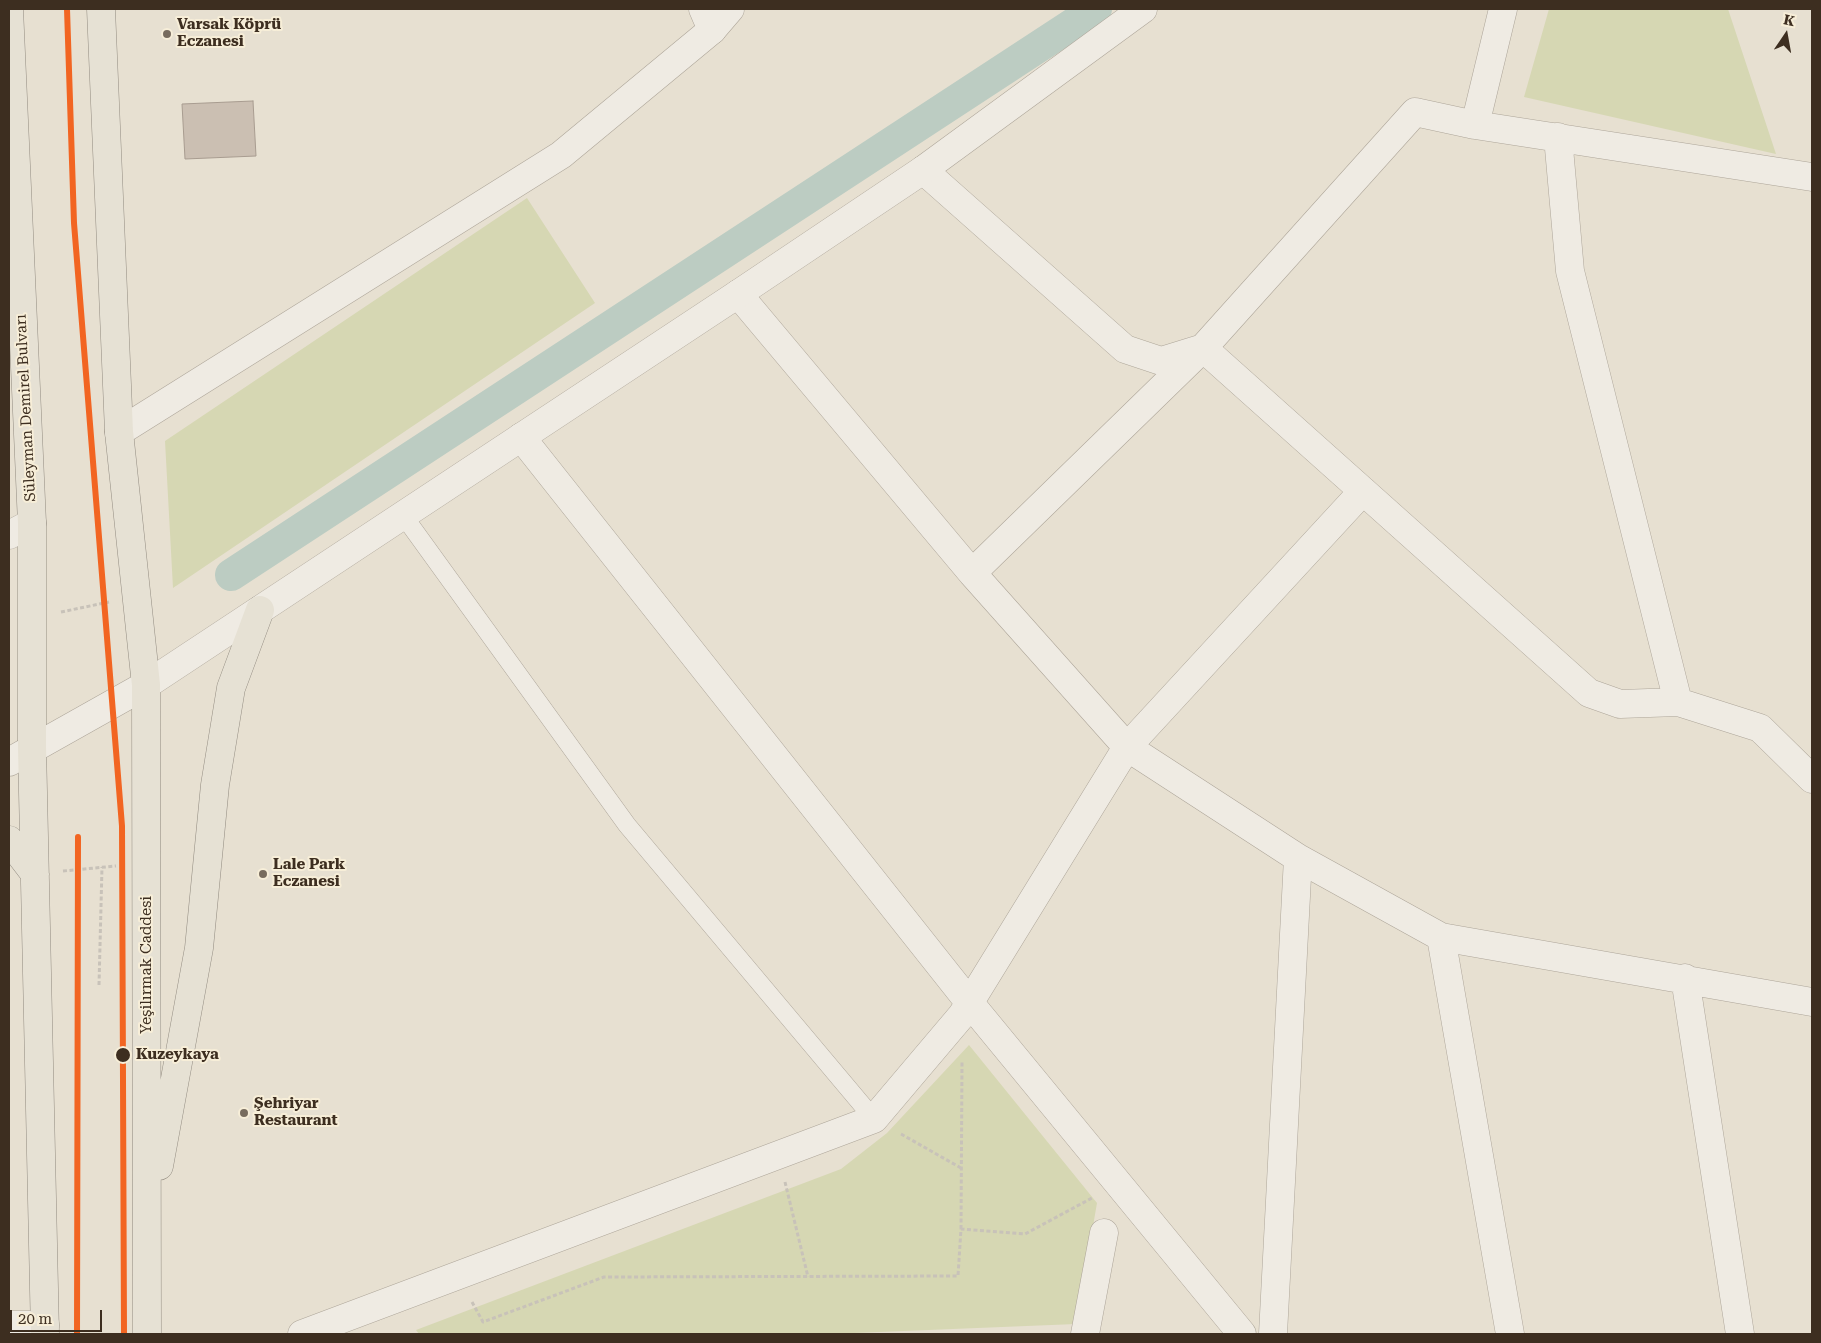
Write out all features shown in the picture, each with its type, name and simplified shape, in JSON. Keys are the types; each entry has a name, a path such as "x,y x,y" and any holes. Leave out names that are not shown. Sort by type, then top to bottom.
{"main road":[{"name":"Süleyman Demirel Bulvarı","path":"9,9 20,529 32,617 32,747"},
{"path":"102,9 119,432 146,685"},
{"path":"147,1236 199,948 215,785 231,688 260,610"},
{"name":"Yeşilırmak Caddesi","path":"146,685 147,1334"},
{"path":"32,747 45,1330"},
{"path":"9,840 35,874"}],"street":[{"path":"119,432 561,156 707,20 730,9"},
{"path":"9,762 32,747 146,685 738,294 923,170 1143,9"},
{"path":"1475,125 1503,9"},
{"path":"972,573 1203,348 1415,112 1475,125 1812,177"},
{"path":"1558,137 1570,271 1678,702"},
{"path":"923,170 1125,349 1161,361 1203,348"},
{"path":"738,294 972,573 1127,747 1298,858 1441,937 1685,978 1812,1002"},
{"path":"1203,348 1589,692 1620,704 1678,702 1760,728 1812,779"},
{"path":"521,437 966,1009 1119,1184 1242,1334"},
{"path":"302,1334 874,1119 966,1009 1127,747 1364,491"},
{"path":"1273,1334 1298,858"},
{"path":"1441,937 1510,1334"},
{"path":"1685,978 1740,1334"},
{"path":"1085,1334 1104,1233"},
{"path":"9,1325 45,1330"}],"lane":[{"path":"403,515 627,825 874,1119"}],"path":[{"path":"32,617 137,597"},
{"path":"35,874 146,863"},
{"path":"99,985 102,867"},
{"path":"458,1276 483,1322 604,1278 958,1276 961,1229 966,1009"},
{"path":"874,1119 961,1168"},
{"path":"778,1155 808,1277"},
{"path":"961,1229 1025,1234 1119,1184"}],"green space":[{"path":"1549,9 1728,9 1776,154 1524,97"},
{"path":"527,198 595,303 173,588 165,441"},
{"path":"969,1045 1097,1203 1076,1324 830,1334 419,1334 416,1330 841,1169 887,1133"}],"building":[{"path":"253,101 256,156 185,159 182,104"}],"waterway":[{"path":"231,575 1096,9"}],"transit line":[{"path":"67,9 74,223 122,826 124,1334"},
{"path":"77,1334 78,837"}],"place":[{"name":"Varsak Köprü Eczanesi","path":"167,34"},
{"name":"Lale Park Eczanesi","path":"263,874"},
{"name":"Kuzeykaya","path":"123,1055"},
{"name":"Şehriyar Restaurant","path":"244,1113"}]}
